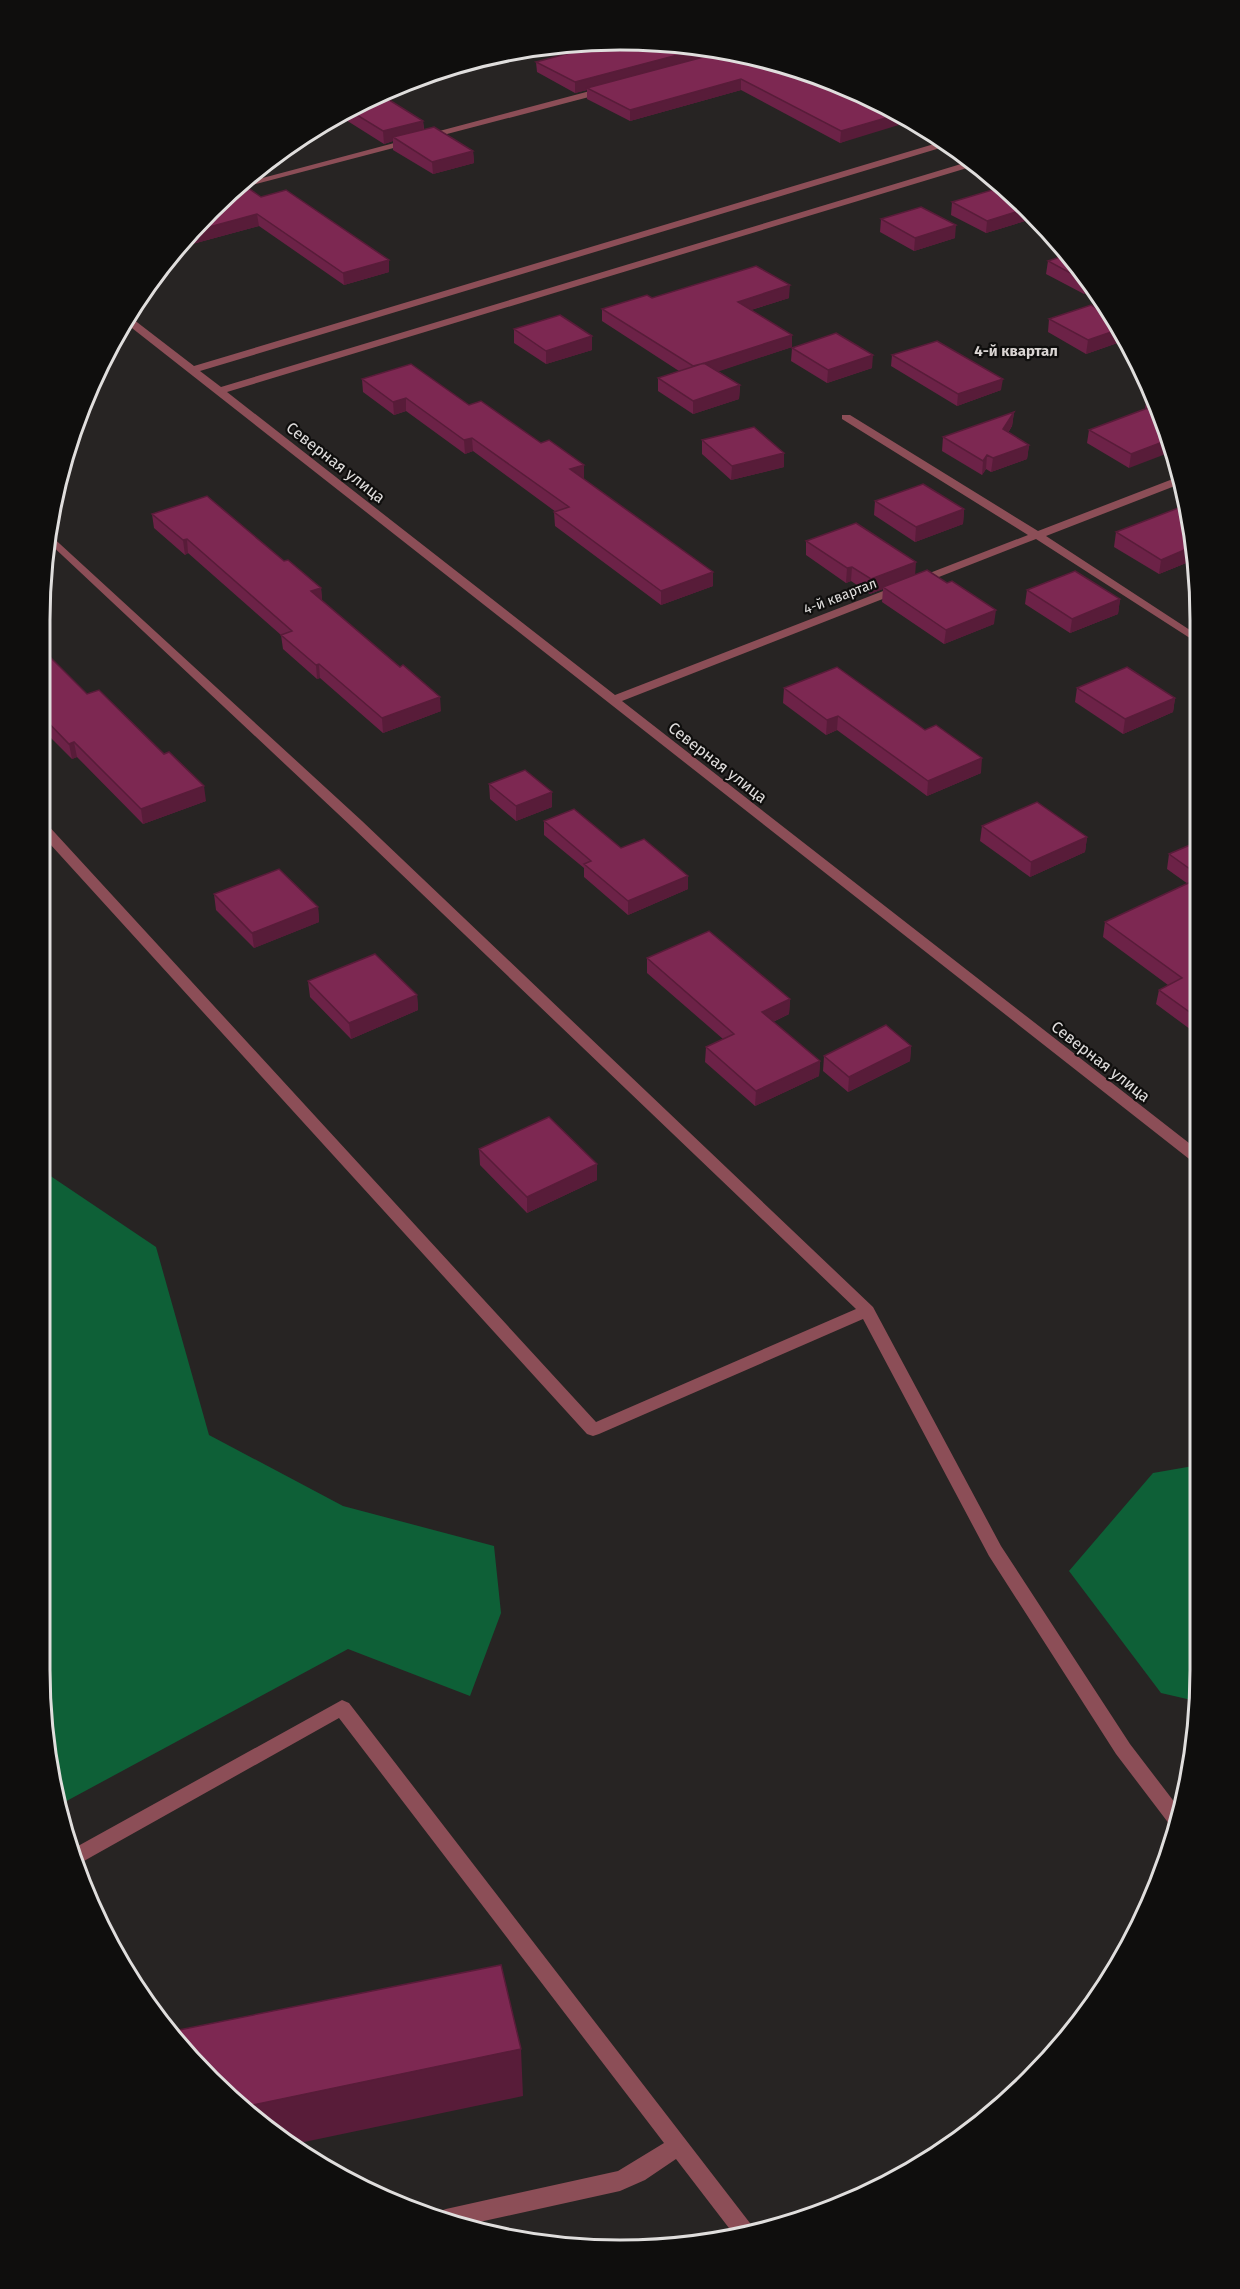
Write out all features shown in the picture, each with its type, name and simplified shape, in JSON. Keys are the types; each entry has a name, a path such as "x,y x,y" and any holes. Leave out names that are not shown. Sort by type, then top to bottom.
{"street":[{"path":"254,183 613,88"},
{"path":"192,370 937,146"},
{"path":"219,391 965,166"},
{"name":"Северная улица","path":"133,324 1190,1152"},
{"path":"846,417 1037,535 1190,635"},
{"name":"4-й квартал","path":"613,700 1173,482"},
{"path":"55,542 357,824 867,1311 995,1551 1123,1749 1172,1813"},
{"path":"50,836 593,1430 867,1311"},
{"path":"81,1855 342,1708 741,2227"},
{"path":"459,2216 620,2181 638,2173 678,2146"}],"green space":[{"path":"50,1176 156,1247 209,1435 343,1506 494,1546 501,1613 470,1696 348,1649 65,1802 54,1743 50,1669"},
{"path":"1190,1467 1189,1700 1161,1693 1069,1571 1153,1473"}],"building":[{"path":"620,50 684,53 575,82 536,62 583,51"},
{"path":"707,56 768,69 803,80 838,93 889,117 841,131 741,79 630,110 587,88"},
{"path":"388,99 423,121 383,131 356,115"},
{"path":"434,127 473,151 432,162 393,137"},
{"path":"248,188 261,197 286,190 389,260 343,273 257,214 207,228"},
{"path":"992,190 1017,211 987,221 952,202"},
{"path":"921,207 956,225 915,238 881,219"},
{"path":"1060,257 1075,275 1048,261"},
{"path":"756,266 790,285 738,302 792,335 705,363 693,366 602,309 647,295 652,298"},
{"path":"1091,305 1097,308 1112,332 1088,340 1049,319"},
{"path":"560,315 592,336 546,351 514,329"},
{"path":"836,333 873,355 828,370 792,348"},
{"path":"937,341 1003,379 958,394 892,355"},
{"path":"704,363 740,385 693,401 658,378"},
{"path":"411,364 469,405 481,401 541,443 549,440 584,465 570,469 713,572 661,591 554,512 569,507 472,438 464,440 406,398 393,402 362,379"},
{"path":"1149,407 1162,442 1131,454 1089,430"},
{"path":"1014,412 1003,429 1029,445 993,458 987,455 983,461 943,437"},
{"path":"754,427 784,453 732,466 702,440"},
{"path":"923,484 964,509 916,527 875,501"},
{"path":"207,496 284,561 288,560 321,588 311,591 400,667 403,665 440,697 382,718 281,635 292,631 187,539 183,540 152,514"},
{"path":"1180,507 1186,549 1161,560 1116,532"},
{"path":"856,523 916,562 871,579 852,567 847,568 806,541"},
{"path":"927,570 947,583 952,581 996,610 946,630 883,587"},
{"path":"1075,571 1120,599 1072,619 1027,590"},
{"path":"50,657 87,694 99,690 164,754 169,752 204,786 141,809 74,742 69,744 50,724"},
{"path":"837,667 925,730 936,725 982,758 928,781 838,716 827,720 784,688"},
{"path":"1127,667 1175,698 1125,719 1077,688"},
{"path":"525,770 552,792 516,806 489,784"},
{"path":"1037,802 1087,837 1031,862 982,826"},
{"path":"574,809 621,848 644,839 688,876 628,901 584,864 591,861 544,821"},
{"path":"1190,845 1190,869 1169,854"},
{"path":"279,869 318,907 252,933 214,894"},
{"path":"1190,882 1190,1012 1159,990 1182,978 1105,922"},
{"path":"709,931 790,999 762,1012 820,1061 756,1091 706,1047 734,1034 647,958"},
{"path":"375,954 417,995 349,1023 308,981"},
{"path":"886,1025 911,1046 849,1077 824,1056"},
{"path":"549,1117 597,1164 527,1197 479,1149"},
{"path":"501,1965 521,2049 253,2105 217,2072 179,2030"}],"district":[{"name":"4-й квартал","path":"1016,351"}]}
